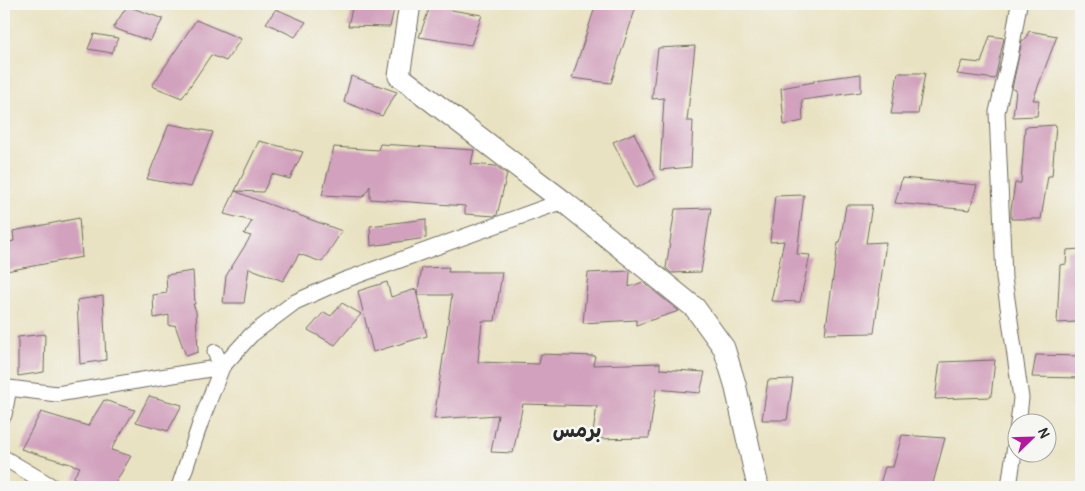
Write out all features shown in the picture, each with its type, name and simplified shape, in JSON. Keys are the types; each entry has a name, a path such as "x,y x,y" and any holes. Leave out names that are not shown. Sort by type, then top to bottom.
{"street":[{"path":"410,4 399,76 563,201 695,308 724,348 735,384 758,487"},
{"path":"1019,4 1010,58 997,112 1004,278 1021,398 1019,414"},
{"path":"179,487 222,367 252,335 296,302 342,281 563,201"},
{"path":"215,352 222,367"},
{"path":"4,415 7,387 57,394 222,367"},
{"path":"4,458 54,487"},
{"path":"1008,487 1012,464"}],"building":[{"path":"353,4 395,4 390,27 348,26"},
{"path":"431,4 454,4 451,10 482,15 471,45 419,37"},
{"path":"596,4 636,7 611,83 572,78"},
{"path":"127,6 163,19 150,41 113,28"},
{"path":"276,9 306,22 295,37 266,23"},
{"path":"196,20 241,39 226,61 211,55 182,98 152,86"},
{"path":"1029,31 1057,36 1033,100 1039,100 1037,116 1013,117 1016,90 1012,89 1022,40 1025,40"},
{"path":"94,34 118,38 112,53 88,49"},
{"path":"990,36 1004,38 995,79 957,74 962,61 981,63"},
{"path":"695,46 687,121 693,121 691,167 660,170 664,98 652,99 658,48"},
{"path":"898,73 925,73 918,114 891,114"},
{"path":"861,74 861,92 802,100 803,121 784,125 781,88 814,82 814,80"},
{"path":"351,76 397,92 382,116 344,102"},
{"path":"169,124 213,132 191,187 147,179"},
{"path":"1056,125 1052,176 1048,176 1041,219 1011,219 1015,183 1021,183 1025,127"},
{"path":"634,133 656,178 636,188 613,142"},
{"path":"259,141 303,152 290,179 272,174 263,192 235,191"},
{"path":"380,144 474,150 471,164 496,166 507,174 497,215 465,214 465,206 370,199 370,186 363,197 322,195 334,147 378,150"},
{"path":"902,178 977,185 970,210 895,203"},
{"path":"235,191 342,231 322,262 299,254 283,281 249,268 244,303 223,303 226,276 251,236 244,234 252,221 224,214"},
{"path":"804,195 797,254 810,255 800,302 771,301 784,241 770,242 775,196"},
{"path":"846,205 872,205 866,243 886,242 874,333 825,334 838,243 840,243"},
{"path":"711,208 701,272 671,273 666,268 675,209"},
{"path":"79,218 82,257 6,271 4,243 14,241 13,231"},
{"path":"426,219 426,238 371,246 370,226"},
{"path":"1081,249 1081,282 1078,282 1076,322 1057,323 1060,265 1066,264 1067,250"},
{"path":"449,267 448,272 502,272 495,321 482,321 478,362 539,364 541,354 595,356 593,365 660,363 660,369 705,372 700,393 656,389 649,438 592,439 597,406 523,404 513,453 491,452 498,415 434,419 452,295 417,295 422,268"},
{"path":"193,271 195,304 193,304 196,311 198,352 186,356 175,325 169,326 169,315 154,318 153,295 167,293 166,275"},
{"path":"629,271 629,287 643,282 679,311 636,325 636,320 583,323 588,273"},
{"path":"387,282 391,297 416,289 427,336 373,352 358,291"},
{"path":"103,296 106,360 80,364 77,300"},
{"path":"342,303 361,314 335,345 308,330 324,312 331,316"},
{"path":"45,334 44,372 18,376 18,337"},
{"path":"1036,355 1081,356 1081,378 1032,377"},
{"path":"995,360 991,397 935,399 940,362"},
{"path":"793,379 787,420 762,420 768,380"},
{"path":"149,396 182,405 168,431 136,422"},
{"path":"104,400 135,410 111,450 131,456 113,487 103,487 73,478 80,467 21,449 41,412 88,426"},
{"path":"902,435 945,438 932,487 879,487 885,467 893,467"}],"district":[{"name":"برمس","path":"577,430"}]}
